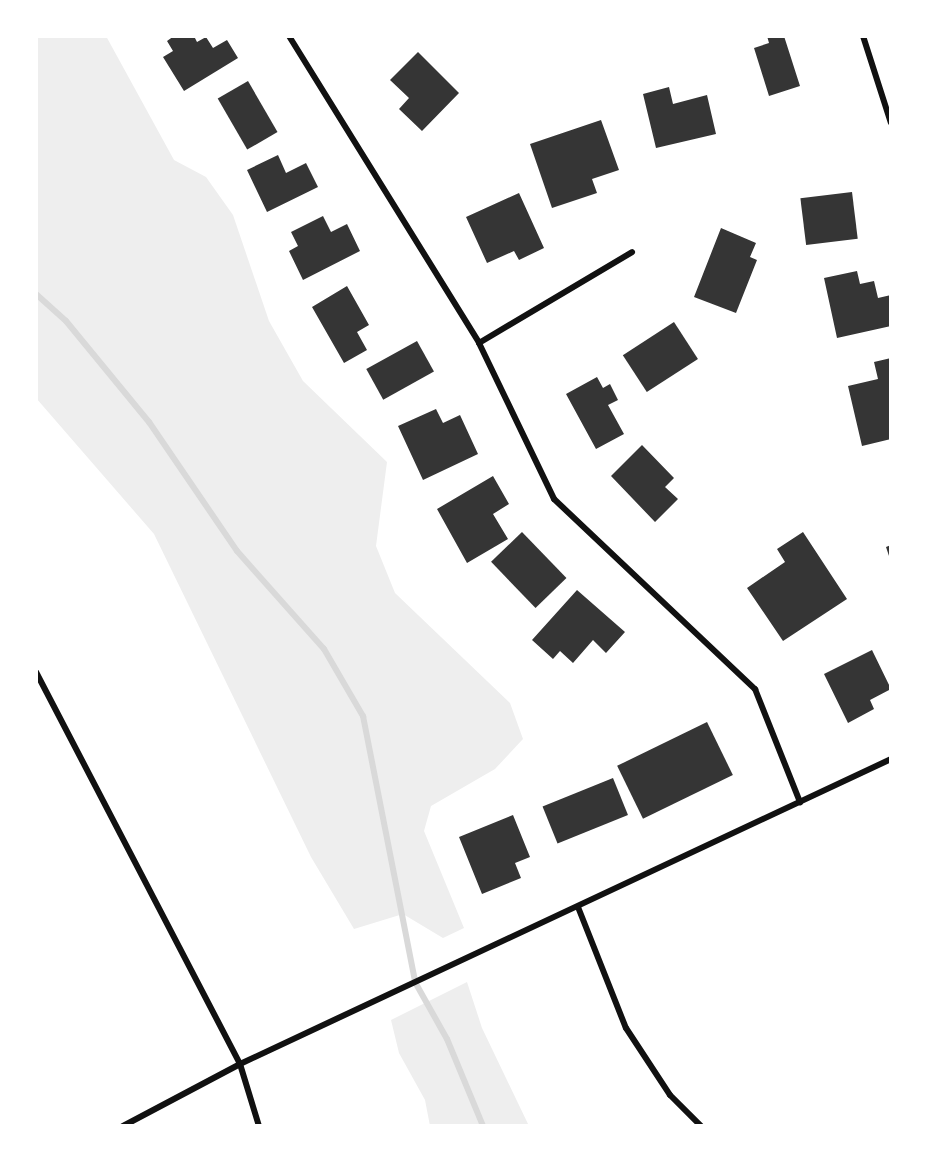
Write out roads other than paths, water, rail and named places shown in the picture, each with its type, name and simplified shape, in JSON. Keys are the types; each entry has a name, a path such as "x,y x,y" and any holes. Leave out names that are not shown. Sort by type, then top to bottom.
{"street":[{"path":"289,36 478,343 554,499 755,689 800,802"},
{"path":"863,36 891,123"},
{"path":"478,343 632,252"},
{"path":"36,672 240,1064 259,1126"},
{"path":"123,1126 240,1064 891,759"},
{"path":"578,907 626,1028 670,1095 701,1126"}],"waterway":[{"path":"36,294 66,321 149,422 237,551 324,649 363,716 415,982 447,1039 483,1126"}]}
